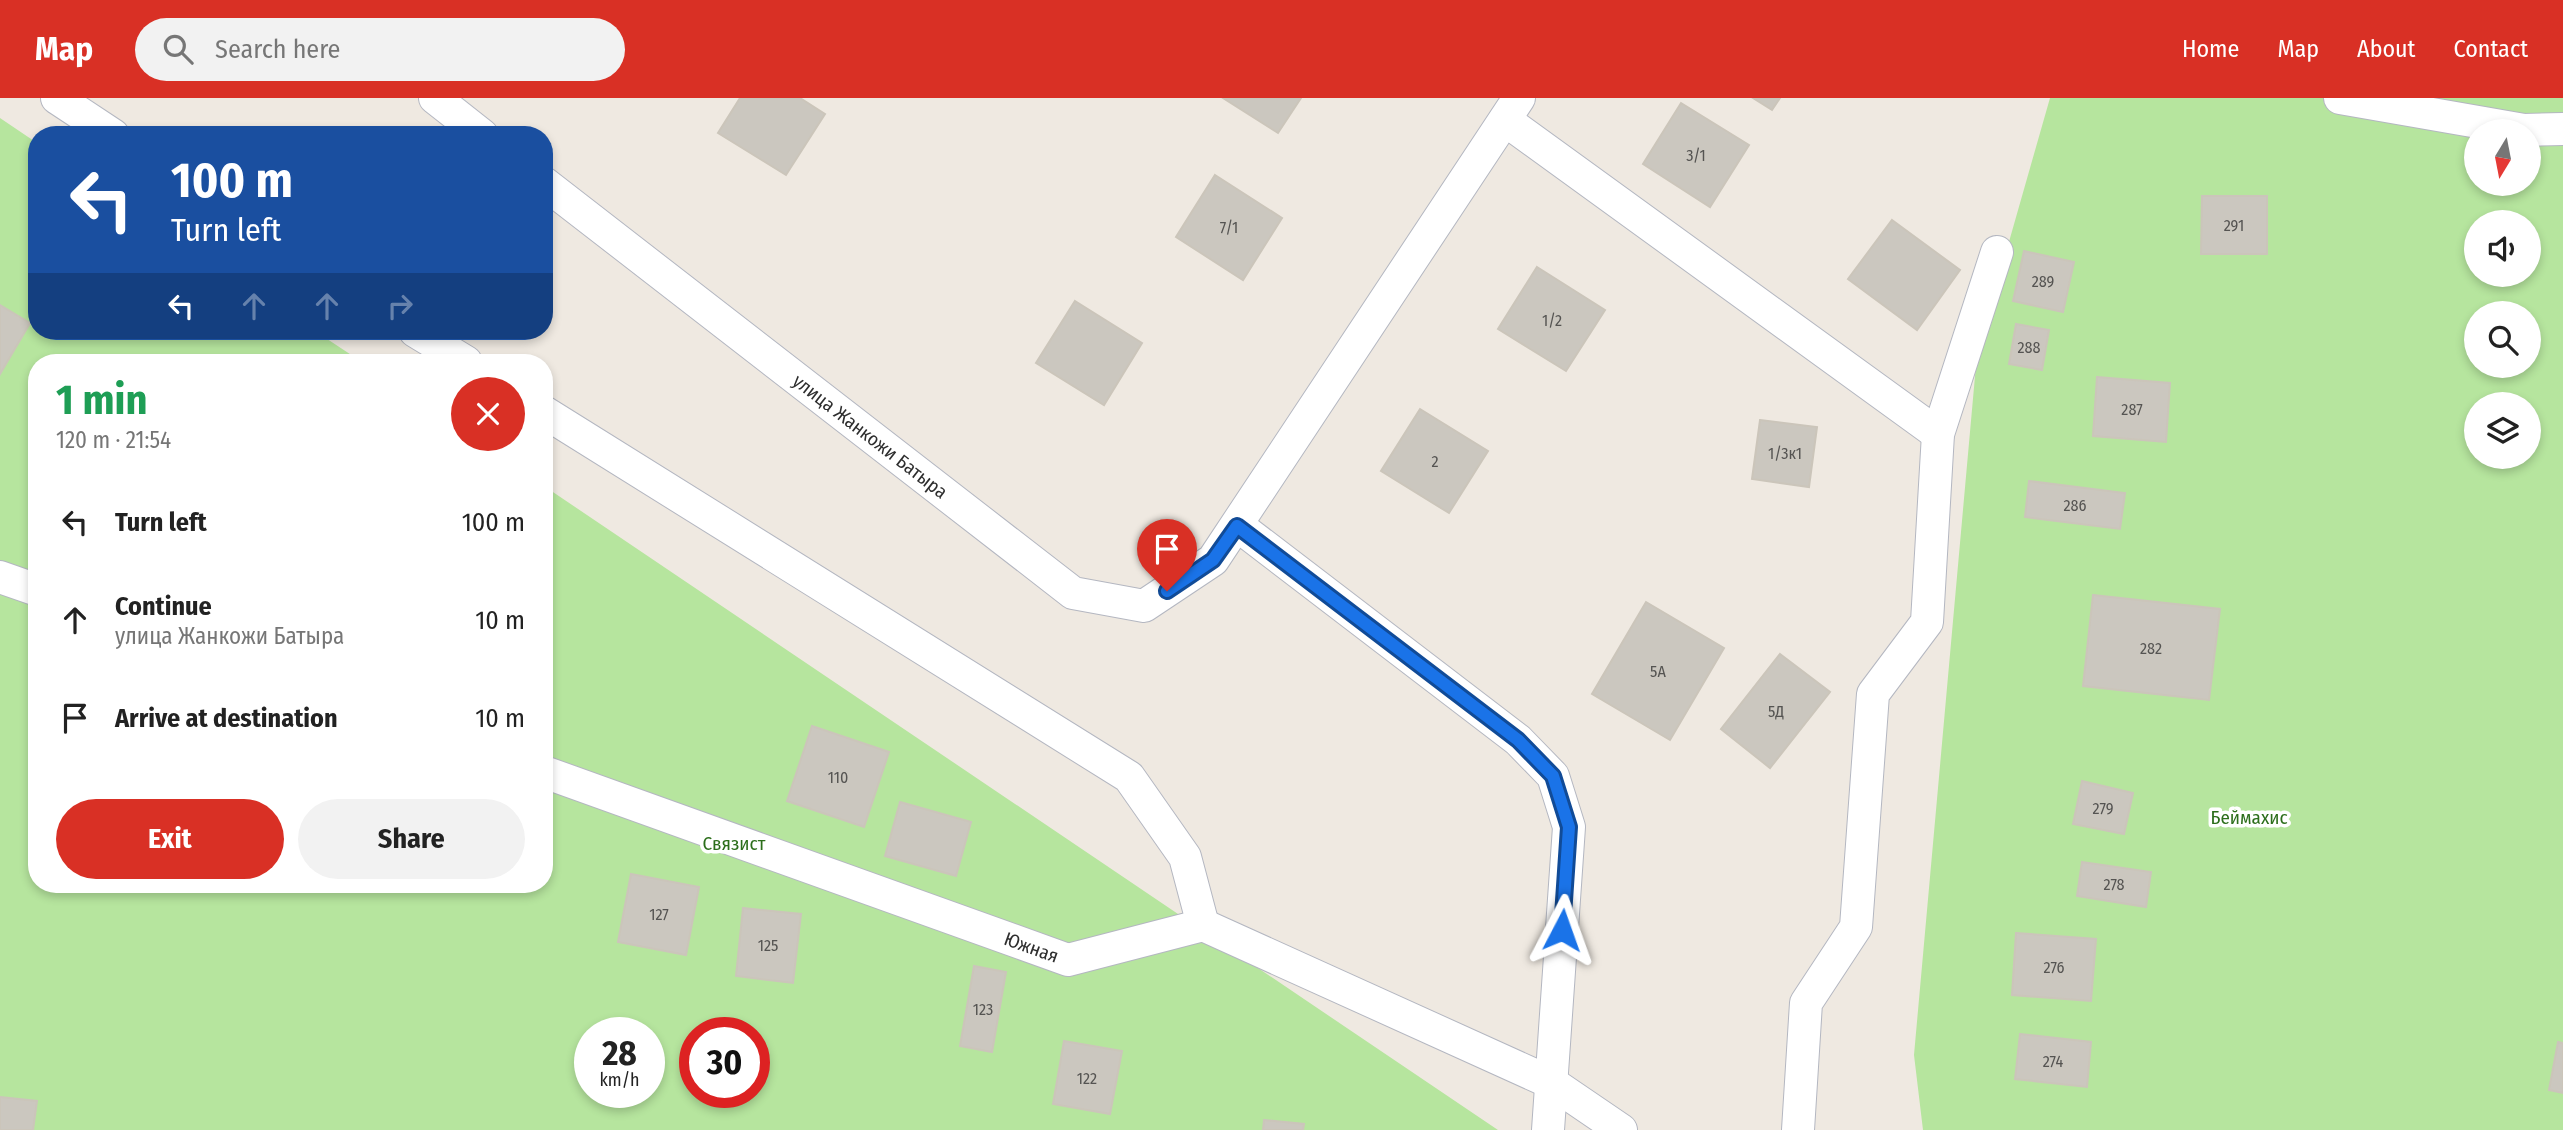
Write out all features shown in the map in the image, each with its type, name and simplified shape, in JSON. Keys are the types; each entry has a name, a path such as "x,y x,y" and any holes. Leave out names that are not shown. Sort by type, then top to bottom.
{"street":[{"path":"57,98 99,126"},
{"path":"435,98 471,126"},
{"path":"2340,98 2524,130 2563,129"},
{"path":"1548,1130 1569,827 1553,776 1518,740 1237,526 1512,109 1938,434"},
{"name":"улица Жанкожи Батыра","path":"553,190 1073,593 1144,606 1213,560 1237,526"},
{"path":"1798,1130 1806,1003 1856,927 1872,694 1927,622 1938,434 1997,252"},
{"path":"430,340 453,354"},
{"path":"553,417 1129,777 1185,857 1203,925 1552,1083 1621,1130"},
{"path":"0,577 28,587"},
{"name":"Южная","path":"553,775 1068,960 1203,925"}],"green space":[{"name":"Беймахис","path":"2050,98 2563,98 2563,1130 1923,1130 1914,1055 1977,354"},
{"name":"Связист","path":"0,118 28,137 28,340 329,340 350,354 28,354 28,893 553,893 553,492 1498,1130 0,1130"}],"building":[{"path":"740,98 800,98 825,114 786,175 718,133"},
{"path":"1223,98 1301,98 1278,133"},
{"path":"1753,98 1780,98 1772,110"},
{"path":"1681,103 1749,145 1710,207 1643,164"},
{"path":"1215,175 1282,218 1243,280 1176,237"},
{"path":"2202,196 2267,196 2267,254 2201,254"},
{"path":"1892,220 1960,270 1917,330 1848,279"},
{"path":"2024,251 2074,262 2063,312 2013,301"},
{"path":"1537,267 1605,310 1566,371 1498,329"},
{"path":"1075,301 1142,343 1104,405 1036,363"},
{"path":"0,305 28,322 28,326 0,374"},
{"path":"2016,324 2049,330 2042,370 2009,364"},
{"path":"2097,377 2170,383 2166,442 2093,436"},
{"path":"1420,409 1488,451 1449,513 1381,471"},
{"path":"1760,420 1817,427 1809,487 1752,479"},
{"path":"2029,481 2125,493 2120,529 2025,517"},
{"path":"2093,595 2220,609 2209,700 2083,686"},
{"path":"1646,602 1724,648 1670,740 1592,694"},
{"path":"1780,654 1830,692 1770,768 1721,729"},
{"path":"812,726 889,752 864,827 787,801"},
{"path":"2082,781 2133,793 2124,834 2073,824"},
{"path":"900,802 971,822 956,876 885,856"},
{"path":"2082,862 2151,872 2146,907 2077,896"},
{"path":"631,874 699,887 686,955 618,942"},
{"path":"743,908 801,914 793,983 736,976"},
{"path":"2016,933 2096,939 2091,1001 2012,995"},
{"path":"974,966 1006,972 992,1052 960,1046"},
{"path":"2020,1034 2091,1042 2087,1087 2015,1079"},
{"path":"1064,1041 1122,1051 1110,1114 1053,1104"},
{"path":"2558,1042 2563,1043 2563,1093 2549,1090"},
{"path":"0,1097 37,1101 33,1130 0,1130"},
{"path":"1264,1120 1304,1124 1303,1130 1263,1130"}],"route":[{"path":"1167,591 1213,560 1237,526 1518,740 1553,776 1569,827 1562,930"}]}
